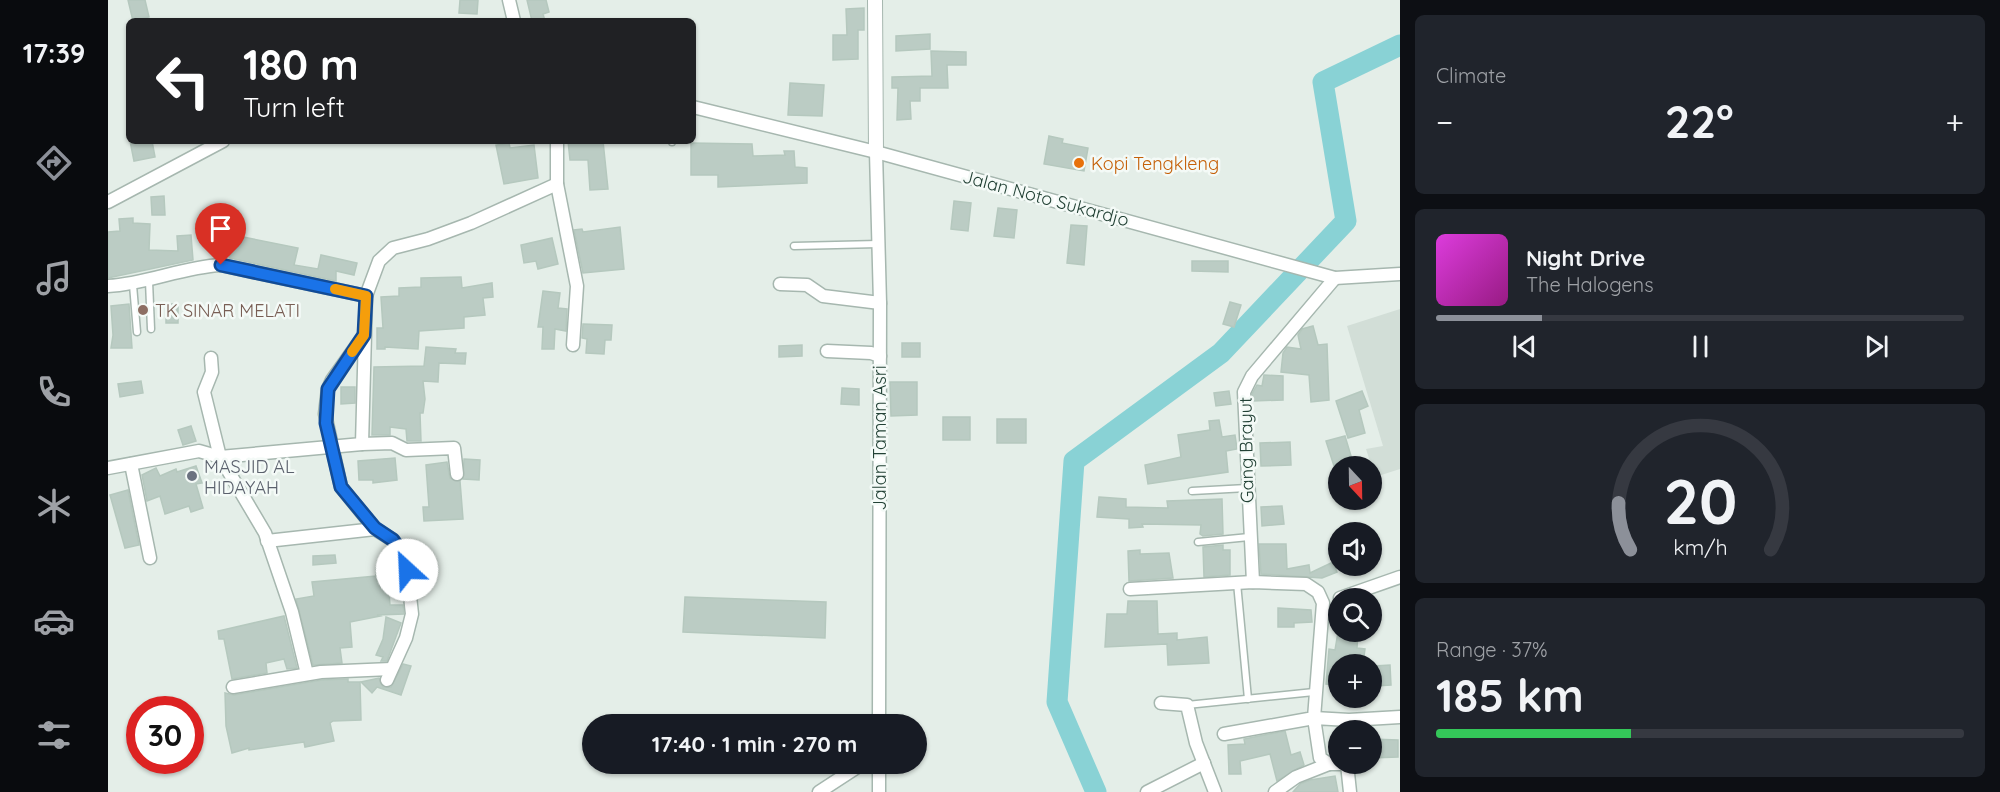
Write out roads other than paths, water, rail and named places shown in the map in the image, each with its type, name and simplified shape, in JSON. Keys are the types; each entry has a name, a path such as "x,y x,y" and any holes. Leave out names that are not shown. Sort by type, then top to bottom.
{"street":[{"path":"509,0 513,18"},
{"path":"875,0 876,152"},
{"name":"Jalan Noto Sukardjo","path":"696,109 876,152 1335,278 1400,274"},
{"path":"108,202 217,144"},
{"path":"557,144 557,184 577,286 573,345"},
{"name":"Jalan Taman Asri","path":"876,152 880,303 879,714"},
{"path":"362,444 366,296 379,261 393,248 428,239 471,223 557,184"},
{"path":"108,286 133,285 203,266 221,265 366,296"},
{"name":"Gang Brayut","path":"1253,582 1243,400 1246,385 1335,278"},
{"path":"780,284 807,285 823,296 880,303"},
{"path":"233,687 307,674 389,674 406,638 412,602 402,553 393,540 375,528 341,487 325,414 328,389 364,335"},
{"path":"827,351 871,353 879,356"},
{"path":"211,358 212,372 204,392 220,457 244,501 257,518 267,541 292,612 307,674"},
{"path":"108,468 198,451 220,457 392,443 406,450 450,447 456,452 457,474"},
{"path":"131,464 150,558"},
{"path":"267,541 375,528"},
{"path":"1370,588 1400,577"},
{"path":"1130,589 1253,582 1313,586 1323,603 1314,692 1314,718 1320,758 1328,763"},
{"path":"1323,603 1328,602"},
{"path":"1161,703 1188,705 1203,764 1215,792"},
{"path":"1381,720 1400,717"},
{"path":"1224,734 1314,718 1328,721"},
{"path":"1147,792 1203,764"},
{"path":"1275,792 1296,777 1328,764"},
{"path":"819,792 847,774"},
{"path":"879,774 879,792"},
{"path":"1348,774 1350,792"}],"lane":[{"path":"794,246 878,244"},
{"path":"149,281 151,329"},
{"path":"133,285 137,332"},
{"path":"1192,491 1247,488"},
{"path":"1198,542 1249,537"},
{"path":"1237,583 1248,699"},
{"path":"1188,705 1314,692"}],"waterway":[{"path":"1096,792 1057,702 1074,461 1221,353 1346,221 1323,82 1400,45"}],"place":[{"name":"Kopi Tengkleng","path":"1079,163"},
{"name":"TK SINAR MELATI","path":"143,310"},
{"name":"MASJID AL HIDAYAH","path":"192,476"}]}
